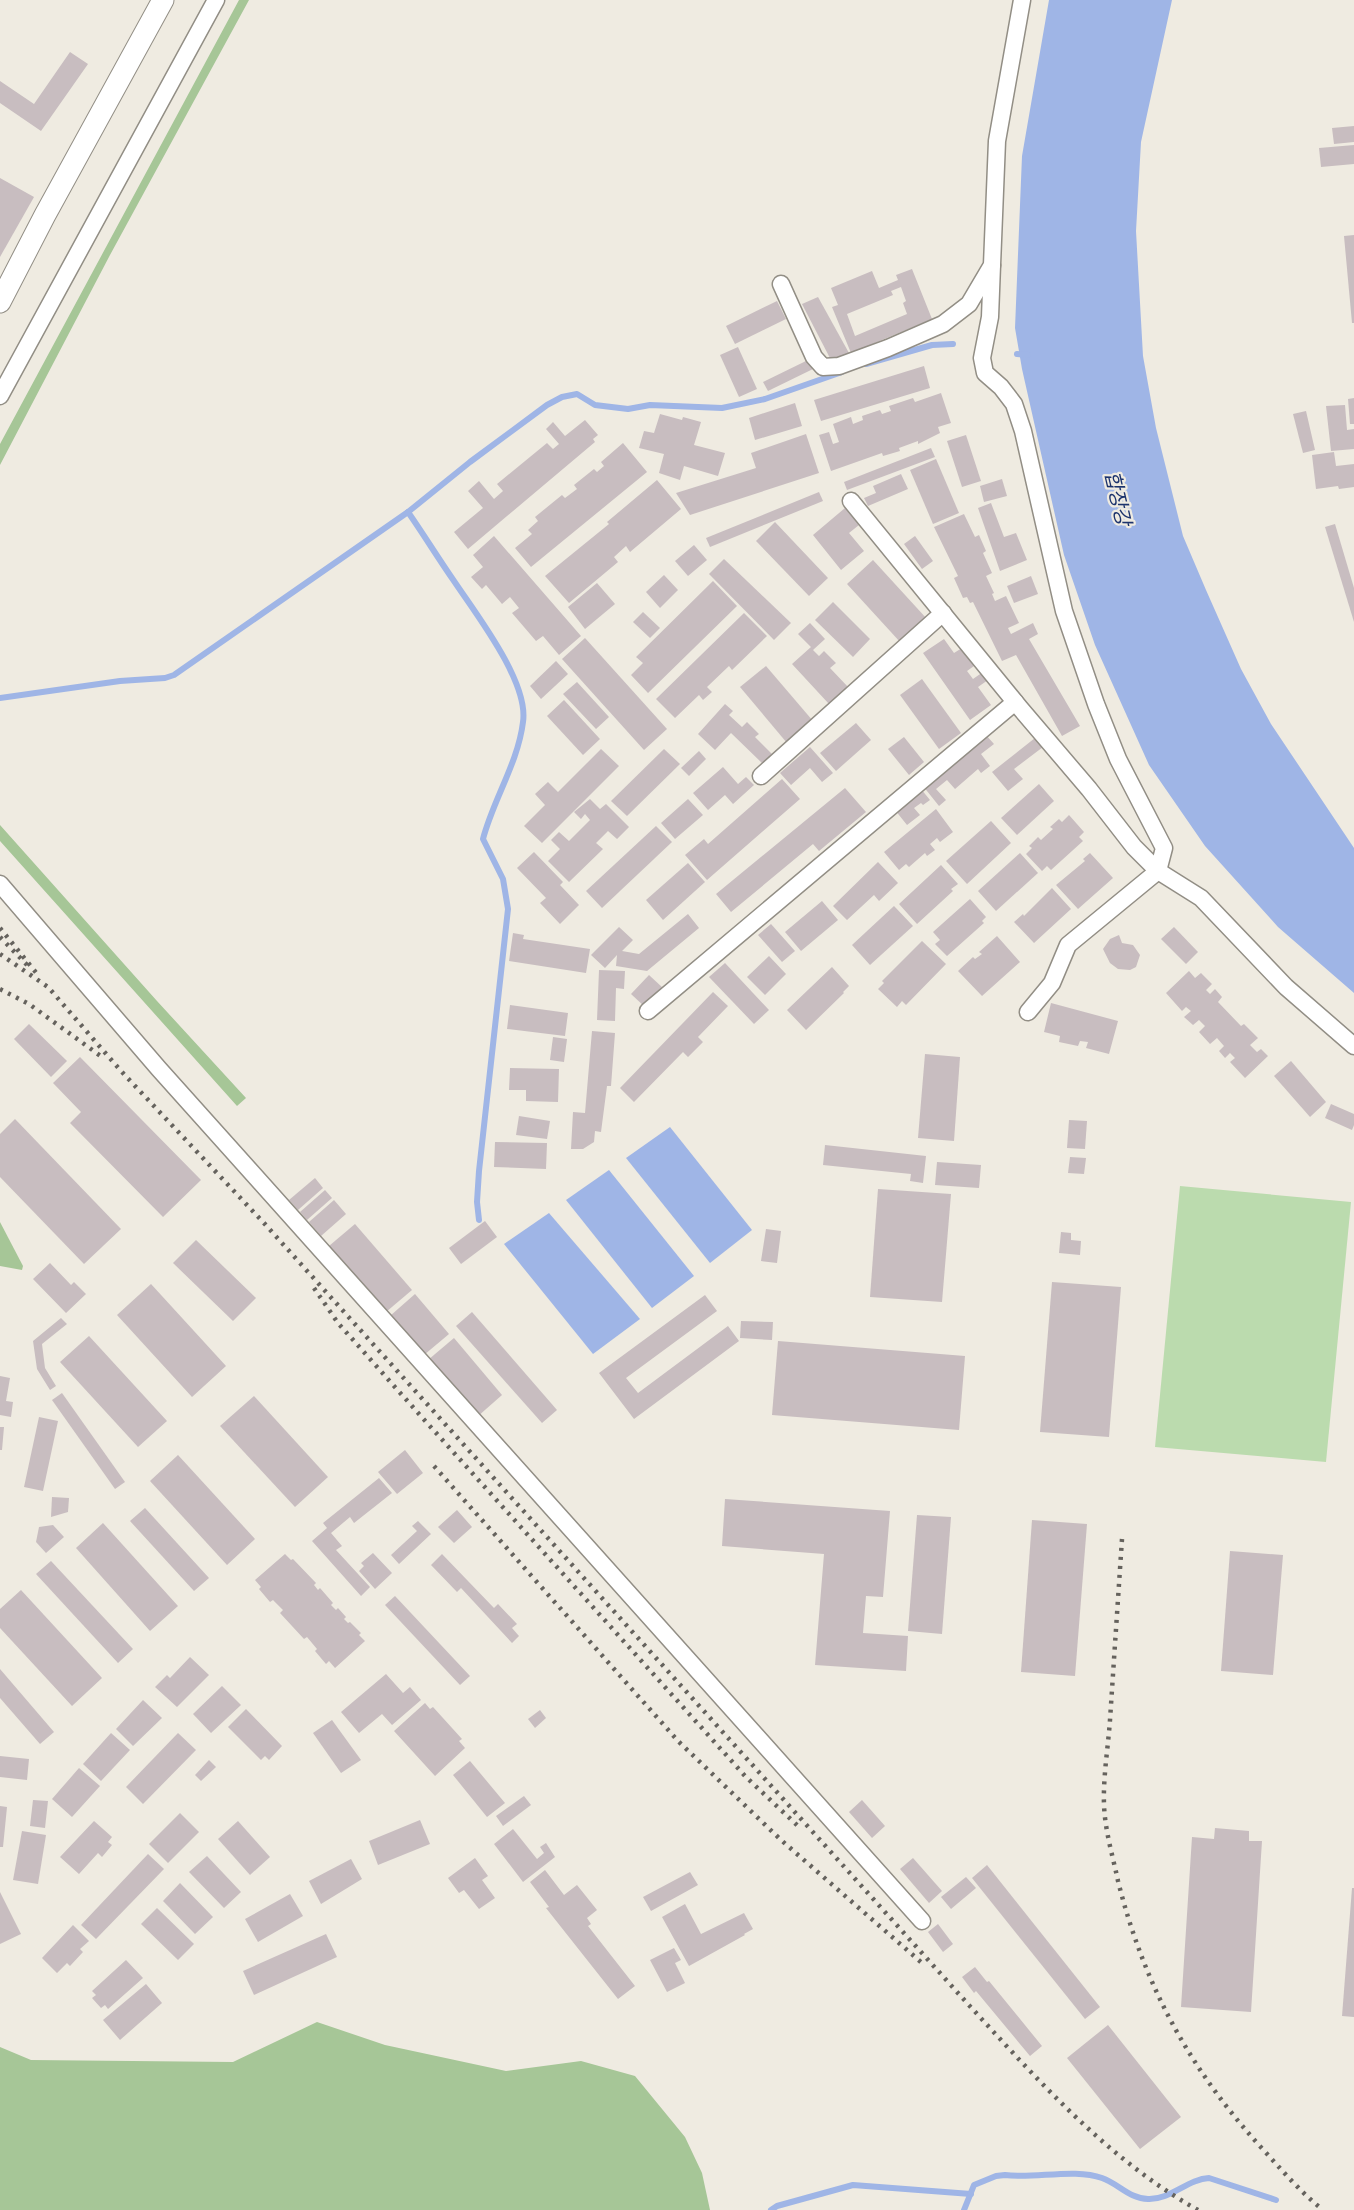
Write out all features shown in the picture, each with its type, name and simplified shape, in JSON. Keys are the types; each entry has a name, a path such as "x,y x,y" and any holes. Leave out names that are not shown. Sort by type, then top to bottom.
{"street":[{"path":"0,302 163,0"},
{"path":"0,396 216,0"},
{"path":"1022,0 997,141 990,317 982,358 985,372 1014,404 1023,431 1064,611 1096,704 1118,759 1164,848 1158,871 1068,945 1052,983 1028,1012"},
{"path":"782,284 814,357 823,367 839,366 943,324 969,304 993,265"},
{"path":"851,501 1089,789 1134,847 1158,871 1201,898 1286,987 1354,1046"},
{"path":"761,776 943,612"},
{"path":"648,1011 1015,702"},
{"path":"0,884 167,1078 922,1921"}],"green space":[{"path":"239,0 249,0 110,255 0,465 0,444"},
{"path":"0,825 246,1098 237,1106 0,841"},
{"path":"1180,1186 1351,1202 1326,1462 1155,1447"},
{"path":"0,1222 23,1266 22,1270 0,1266"},
{"path":"317,2022 385,2045 506,2071 581,2061 635,2076 685,2137 702,2173 710,2210 0,2210 0,2047 31,2060 233,2062"}],"water":[{"name":"합장강","path":"1049,0 1172,0 1141,142 1136,231 1143,356 1156,428 1183,536 1241,669 1271,724 1354,848 1354,993 1278,927 1205,846 1149,765 1095,645 1064,555 1022,369 1015,328 1022,156"},
{"path":"670,1127 752,1230 710,1263 626,1158"},
{"path":"609,1170 694,1276 652,1308 566,1200"},
{"path":"549,1213 640,1319 593,1354 504,1244"}],"building":[{"path":"70,52 88,64 41,131 0,103 0,81 34,104"},
{"path":"1354,126 1354,142 1334,144 1332,128"},
{"path":"1354,145 1354,164 1321,167 1319,148"},
{"path":"0,178 34,197 0,257"},
{"path":"1354,235 1354,323 1352,323 1344,236"},
{"path":"912,269 932,319 851,353 832,307 838,305 831,288 872,271 879,288 898,280 896,275","holes":["901,287 906,301 903,303 907,314 855,336 847,314 893,295 891,291"]},
{"path":"818,297 849,353 832,362 802,304"},
{"path":"777,301 786,319 735,344 726,326"},
{"path":"738,347 757,389 739,397 720,355"},
{"path":"808,360 813,369 768,391 763,382"},
{"path":"924,366 930,388 821,421 814,400"},
{"path":"941,393 951,423 938,427 940,433 918,444 918,441 899,448 900,451 883,456 882,453 831,471 819,435 829,432 833,444 839,442 833,424 851,417 853,424 863,420 862,416 880,410 882,414 891,411 889,406 913,398 915,402"},
{"path":"1354,398 1354,424 1350,424 1348,399"},
{"path":"795,403 802,426 755,440 749,418"},
{"path":"1345,405 1347,430 1354,429 1354,449 1331,451 1326,406"},
{"path":"1306,411 1315,450 1303,453 1293,414"},
{"path":"660,414 701,422 694,445 725,453 718,476 684,466 680,480 659,473 664,454 639,448 644,431 654,433"},
{"path":"585,420 598,435 593,439 595,442 468,549 454,532 483,508 468,491 479,481 494,499 503,491 497,484 547,443 553,449 559,444 546,429 553,422 565,436"},
{"path":"806,434 819,473 690,515 676,493 756,468 751,453"},
{"path":"966,435 981,481 962,487 947,441"},
{"path":"623,443 647,472 531,567 515,548 532,534 528,530 538,521 535,517 562,495 565,498 577,489 574,485 594,469 597,472 604,466 601,462"},
{"path":"931,448 935,457 847,490 844,482"},
{"path":"1334,452 1336,466 1354,464 1354,487 1339,489 1338,486 1316,489 1312,455"},
{"path":"936,459 959,513 933,524 910,470"},
{"path":"901,474 908,489 868,506 864,498 876,493 873,486"},
{"path":"1002,479 1007,496 984,502 980,486"},
{"path":"657,480 681,509 630,552 626,546 614,557 618,562 569,603 545,576 609,524 607,522"},
{"path":"819,492 823,501 710,547 706,538"},
{"path":"991,503 1004,537 1016,533 1027,560 1000,571 978,508"},
{"path":"845,508 859,525 849,533 864,551 841,570 813,535"},
{"path":"964,514 975,537 979,535 986,551 983,553 992,573 986,576 995,601 1006,596 1019,623 1008,628 1011,634 1033,623 1038,634 1029,639 1080,726 1062,736 1016,655 1002,661 973,602 970,603 967,597 963,598 954,578 958,576 934,527"},
{"path":"775,522 828,578 809,596 756,541"},
{"path":"1335,524 1354,588 1354,622 1325,527"},
{"path":"494,536 581,636 559,655 543,636 536,641 512,613 519,608 510,597 502,604 486,585 482,589 471,577 483,567 473,555"},
{"path":"915,536 933,561 922,569 904,544"},
{"path":"694,545 707,560 688,576 675,561"},
{"path":"724,559 791,623 774,640 709,574"},
{"path":"873,560 927,619 901,643 847,584"},
{"path":"664,575 678,590 660,608 646,592"},
{"path":"1031,576 1038,594 1014,603 1007,586"},
{"path":"713,581 737,606 648,693 631,675 643,663 636,657"},
{"path":"597,583 615,604 585,629 568,607"},
{"path":"833,602 870,639 853,657 815,620"},
{"path":"643,612 660,628 650,638 633,622"},
{"path":"744,613 767,636 732,670 729,666 707,687 712,692 703,700 699,695 675,718 656,699"},
{"path":"810,623 825,639 813,650 819,656 824,651 836,663 830,668 848,687 829,704 792,664 811,647 798,634"},
{"path":"585,638 667,729 644,750 562,659"},
{"path":"944,639 954,653 962,648 974,666 967,671 973,679 983,672 988,680 978,687 991,705 970,720 923,653"},
{"path":"556,661 568,674 541,699 530,686"},
{"path":"766,666 813,721 787,743 740,687"},
{"path":"922,679 961,733 939,749 900,695"},
{"path":"577,682 609,717 596,729 563,694"},
{"path":"564,700 600,739 583,755 547,716"},
{"path":"725,704 733,711 729,715 742,727 747,722 759,734 755,737 772,754 763,764 731,733 715,750 698,734"},
{"path":"856,723 871,740 836,771 820,753"},
{"path":"985,734 994,744 981,754 990,766 981,773 978,769 955,789 947,780 936,789 946,800 939,806 923,786"},
{"path":"904,737 924,762 909,775 888,749"},
{"path":"1035,738 1043,747 1014,769 1023,779 1008,791 992,772"},
{"path":"810,747 833,773 822,782 810,768 791,785 780,773"},
{"path":"601,749 619,766 542,843 524,826 545,805 535,794 548,782 558,792"},
{"path":"664,749 680,764 627,816 611,801"},
{"path":"699,751 706,759 689,776 681,768"},
{"path":"723,767 738,784 746,777 754,785 733,804 725,795 708,810 693,793"},
{"path":"782,779 800,799 707,880 685,855 704,839 708,844"},
{"path":"1039,784 1054,801 1017,835 1001,818"},
{"path":"845,788 866,812 819,851 813,844 731,912 716,894"},
{"path":"921,789 930,800 914,808 920,815 907,825 895,810"},
{"path":"590,799 600,809 606,804 629,827 617,839 608,831 596,843 603,849 569,882 548,861 560,849 551,840 559,832 569,841 590,820 585,814 581,819 574,812"},
{"path":"688,799 703,815 675,839 661,823"},
{"path":"936,809 953,832 940,842 937,838 930,844 935,850 927,856 925,853 909,867 906,864 899,870 884,852"},
{"path":"1069,815 1084,832 1079,837 1083,841 1051,870 1047,866 1042,871 1026,854 1032,848 1029,846 1038,837 1041,840 1053,829 1050,827 1059,819 1062,822"},
{"path":"991,821 1011,843 967,884 946,861"},
{"path":"656,826 672,842 602,908 586,891"},
{"path":"534,852 563,882 560,885 579,905 560,924 540,903 546,898 517,868"},
{"path":"1020,853 1038,873 996,911 978,891"},
{"path":"1090,853 1113,878 1078,909 1056,885 1085,861 1083,859"},
{"path":"878,862 898,883 879,901 874,895 847,920 833,906"},
{"path":"688,863 705,882 663,920 646,900"},
{"path":"941,865 958,884 917,924 899,904"},
{"path":"1052,888 1071,909 1034,943 1014,922 1023,914 1024,916"},
{"path":"970,899 986,917 982,921 984,923 947,956 935,944 940,940 933,932"},
{"path":"822,901 838,920 801,951 785,932"},
{"path":"894,906 913,926 870,965 852,945"},
{"path":"688,914 699,928 647,971 616,966 617,955 605,968 591,955 619,927 633,940 622,951 639,954"},
{"path":"771,924 795,951 782,962 758,935"},
{"path":"1174,927 1198,952 1186,964 1161,939"},
{"path":"513,933 524,935 523,939 590,949 586,973 509,961"},
{"path":"1119,935 1122,943 1133,945 1140,955 1136,967 1130,970 1118,969 1110,963 1103,949 1110,939"},
{"path":"997,936 1020,962 982,996 958,971 973,957 975,959 982,954 979,952"},
{"path":"922,941 946,964 906,1005 902,1001 897,1007 878,989 884,983 882,981"},
{"path":"769,956 786,974 765,995 747,977"},
{"path":"725,963 769,1010 754,1024 709,977"},
{"path":"832,967 849,986 806,1030 787,1010"},
{"path":"599,970 625,971 624,989 616,988 615,1021 597,1020"},
{"path":"1189,971 1195,978 1201,973 1212,984 1206,990 1210,994 1215,989 1222,997 1218,1002 1241,1026 1244,1024 1258,1038 1250,1045 1257,1052 1261,1049 1268,1056 1245,1078 1230,1062 1235,1058 1230,1053 1225,1058 1219,1051 1224,1046 1217,1038 1210,1044 1199,1032 1205,1026 1199,1020 1193,1025 1184,1017 1191,1011 1186,1007 1182,1011 1166,993"},
{"path":"649,975 663,988 645,1007 631,994"},
{"path":"713,992 728,1006 698,1037 703,1042 688,1057 683,1052 634,1102 620,1088"},
{"path":"1051,1003 1118,1021 1109,1054 1086,1048 1088,1042 1080,1041 1078,1046 1059,1042 1060,1036 1044,1032"},
{"path":"510,1005 568,1013 565,1036 507,1029"},
{"path":"29,1024 67,1061 51,1077 14,1039"},
{"path":"592,1031 615,1033 611,1086 607,1086 601,1132 595,1131 594,1142 583,1149 571,1149 573,1112 585,1113"},
{"path":"553,1037 567,1039 564,1062 550,1060"},
{"path":"925,1054 960,1057 954,1141 918,1138"},
{"path":"80,1057 201,1180 163,1217 70,1123 81,1112 53,1083"},
{"path":"1291,1061 1326,1102 1310,1117 1274,1076"},
{"path":"510,1068 559,1069 558,1102 526,1101 526,1090 509,1090"},
{"path":"1331,1104 1354,1114 1352,1130 1325,1118"},
{"path":"519,1116 550,1121 547,1139 516,1135"},
{"path":"15,1119 121,1229 84,1264 0,1177 0,1134"},
{"path":"1069,1120 1087,1121 1085,1149 1067,1148"},
{"path":"495,1142 547,1143 546,1169 494,1167"},
{"path":"825,1145 926,1156 923,1183 910,1181 911,1174 823,1165"},
{"path":"1070,1157 1086,1158 1084,1174 1068,1173"},
{"path":"937,1162 981,1165 979,1188 935,1185"},
{"path":"315,1178 323,1188 298,1210 289,1200"},
{"path":"878,1189 951,1194 942,1302 870,1297"},
{"path":"325,1190 332,1198 307,1220 300,1212"},
{"path":"334,1200 346,1214 321,1236 309,1222"},
{"path":"485,1221 497,1237 461,1264 449,1248"},
{"path":"355,1224 412,1290 386,1312 329,1246"},
{"path":"766,1229 781,1231 777,1263 761,1261"},
{"path":"1061,1232 1071,1233 1071,1240 1081,1241 1080,1255 1059,1253"},
{"path":"196,1240 256,1298 233,1321 173,1263"},
{"path":"50,1263 71,1285 74,1282 86,1294 66,1313 33,1279"},
{"path":"1052,1282 1121,1287 1109,1437 1040,1432"},
{"path":"151,1284 226,1366 192,1397 117,1315"},
{"path":"415,1294 449,1334 424,1355 390,1316"},
{"path":"705,1295 717,1311 626,1378 638,1393 728,1326 739,1341 634,1419 599,1373"},
{"path":"472,1312 557,1410 542,1423 456,1326"},
{"path":"61,1318 67,1324 42,1344 45,1368 56,1386 50,1390 37,1369 33,1341"},
{"path":"741,1321 773,1322 772,1340 740,1338"},
{"path":"89,1336 167,1421 138,1447 60,1362"},
{"path":"454,1338 502,1395 477,1417 428,1360"},
{"path":"778,1341 965,1356 959,1430 772,1415"},
{"path":"0,1376 10,1378 6,1401 13,1402 11,1417 0,1415"},
{"path":"62,1393 125,1482 115,1489 52,1400"},
{"path":"254,1396 328,1477 295,1507 220,1426"},
{"path":"39,1417 58,1421 43,1491 24,1487"},
{"path":"0,1427 4,1427 2,1450 0,1450"},
{"path":"405,1450 423,1473 397,1494 378,1472"},
{"path":"178,1455 255,1539 227,1565 150,1481"},
{"path":"379,1478 392,1493 354,1523 350,1517 331,1533 342,1546 336,1550 370,1587 361,1596 312,1541 327,1528 323,1523"},
{"path":"52,1497 69,1498 68,1512 51,1517"},
{"path":"725,1499 890,1511 883,1597 866,1596 863,1633 908,1636 906,1671 815,1665 824,1554 722,1546"},
{"path":"145,1508 209,1578 194,1591 130,1521"},
{"path":"457,1510 472,1527 454,1543 438,1527"},
{"path":"917,1515 951,1517 942,1634 908,1631"},
{"path":"1032,1520 1087,1524 1075,1676 1021,1672"},
{"path":"418,1521 431,1534 399,1564 391,1555 417,1531 412,1526"},
{"path":"103,1523 178,1606 150,1631 76,1548"},
{"path":"53,1525 64,1537 46,1553 36,1542 39,1527"},
{"path":"1230,1551 1283,1555 1273,1675 1221,1671"},
{"path":"373,1553 392,1573 375,1589 359,1571 364,1566 361,1563"},
{"path":"285,1554 291,1560 293,1559 316,1583 314,1585 318,1590 320,1588 333,1603 331,1605 336,1610 338,1608 346,1617 344,1619 361,1633 359,1635 365,1641 335,1668 329,1661 326,1664 307,1637 304,1639 280,1613 283,1610 273,1600 270,1602 255,1580"},
{"path":"442,1554 494,1608 498,1604 517,1624 512,1628 519,1636 512,1643 461,1588 457,1592 431,1565"},
{"path":"51,1561 133,1649 118,1663 36,1574"},
{"path":"21,1590 102,1678 72,1706 0,1628 0,1609"},
{"path":"395,1596 470,1676 460,1685 385,1605"},
{"path":"190,1657 209,1675 177,1707 155,1687 167,1675 170,1678"},
{"path":"0,1669 54,1732 40,1744 0,1698"},
{"path":"386,1674 403,1693 410,1687 421,1700 392,1725 382,1714 359,1733 341,1712"},
{"path":"222,1686 241,1705 211,1733 193,1714"},
{"path":"143,1700 162,1718 133,1746 116,1729"},
{"path":"425,1703 430,1709 433,1707 462,1739 459,1741 465,1748 435,1776 394,1731"},
{"path":"246,1709 282,1746 269,1760 265,1756 261,1760 228,1727"},
{"path":"540,1710 546,1718 535,1728 528,1719"},
{"path":"332,1720 361,1760 341,1773 313,1733"},
{"path":"111,1733 130,1750 101,1781 83,1764"},
{"path":"178,1733 196,1750 143,1804 126,1787"},
{"path":"0,1756 29,1759 27,1780 0,1777"},
{"path":"209,1760 216,1767 201,1781 195,1775"},
{"path":"470,1761 505,1803 487,1817 453,1775"},
{"path":"79,1768 100,1786 72,1817 52,1799"},
{"path":"524,1796 531,1805 503,1826 496,1816"},
{"path":"33,1800 48,1801 45,1828 30,1826"},
{"path":"862,1800 885,1826 872,1838 849,1812"},
{"path":"0,1806 7,1807 3,1847 0,1847"},
{"path":"180,1813 199,1832 168,1863 149,1844"},
{"path":"420,1820 430,1844 378,1865 369,1841"},
{"path":"94,1821 112,1837 108,1842 112,1845 102,1857 98,1853 79,1874 60,1857"},
{"path":"238,1821 270,1857 250,1875 218,1839"},
{"path":"1215,1828 1249,1831 1249,1841 1262,1841 1251,2012 1181,2007 1192,1837 1214,1839"},
{"path":"513,1829 537,1859 544,1853 540,1847 546,1843 555,1857 523,1882 494,1844"},
{"path":"22,1831 46,1835 38,1884 13,1880"},
{"path":"148,1854 164,1869 96,1939 81,1925"},
{"path":"207,1856 241,1892 224,1908 189,1872"},
{"path":"475,1858 488,1876 482,1880 495,1898 479,1909 464,1890 459,1893 448,1878"},
{"path":"913,1858 942,1891 929,1903 900,1869"},
{"path":"351,1859 362,1879 321,1904 309,1881"},
{"path":"987,1865 1100,2007 1085,2019 972,1878"},
{"path":"545,1870 564,1895 577,1885 597,1910 587,1918 591,1924 588,1926 635,1986 618,1999 546,1908 549,1907 530,1882"},
{"path":"690,1872 698,1885 651,1911 643,1897"},
{"path":"966,1877 976,1888 951,1909 941,1897"},
{"path":"180,1883 213,1917 195,1934 163,1901"},
{"path":"1352,1888 1354,1888 1354,2017 1342,2016"},
{"path":"0,1892 21,1934 0,1944"},
{"path":"290,1894 303,1916 258,1942 245,1919"},
{"path":"685,1904 701,1934 744,1913 753,1929 689,1966 662,1917"},
{"path":"157,1908 194,1944 178,1960 141,1924"},
{"path":"938,1924 953,1944 943,1952 928,1932"},
{"path":"73,1925 89,1941 80,1949 83,1952 70,1966 67,1963 57,1973 42,1958"},
{"path":"326,1934 337,1957 254,1995 243,1971"},
{"path":"674,1948 681,1960 675,1963 685,1983 667,1992 650,1960"},
{"path":"126,1960 143,1978 108,2009 105,2005 101,2008 92,1998 96,1995 92,1991"},
{"path":"975,1967 1042,2046 1030,2056 962,1977"},
{"path":"146,1984 162,2003 120,2040 103,2020"},
{"path":"1108,2025 1181,2117 1140,2149 1067,2058"}],"waterway":[{"path":"866,364 932,345 953,344"},
{"path":"1017,354 1028,355"},
{"path":"0,698 174,675 408,512 470,462 547,405 562,397 577,394 595,405 628,409 650,405 722,408 765,399 842,372"},
{"path":"408,512 499,649 510,669 523,706 523,722 516,752 483,839 503,879 508,909 479,1171 477,1202 479,1220"},
{"path":"964,2210 974,2185 996,2176 1005,2175 1091,2175 1102,2178 1136,2197 1148,2199 1164,2196 1201,2179 1209,2178 1276,2200"},
{"path":"771,2210 777,2206 853,2185 971,2194"}],"railway":[{"path":"0,928 38,975"},
{"path":"0,937 30,968"},
{"path":"0,954 48,987 121,1071 263,1222 1020,2060 1103,2142 1165,2190 1198,2210"},
{"path":"0,989 29,1004 102,1057"},
{"path":"314,1288 338,1323 419,1414 746,1777 799,1827"},
{"path":"434,1466 678,1741 781,1840 922,1963"},
{"path":"1122,1539 1104,1805 1110,1844 1129,1921 1158,1994 1195,2062 1242,2125 1295,2184 1323,2210"}]}
